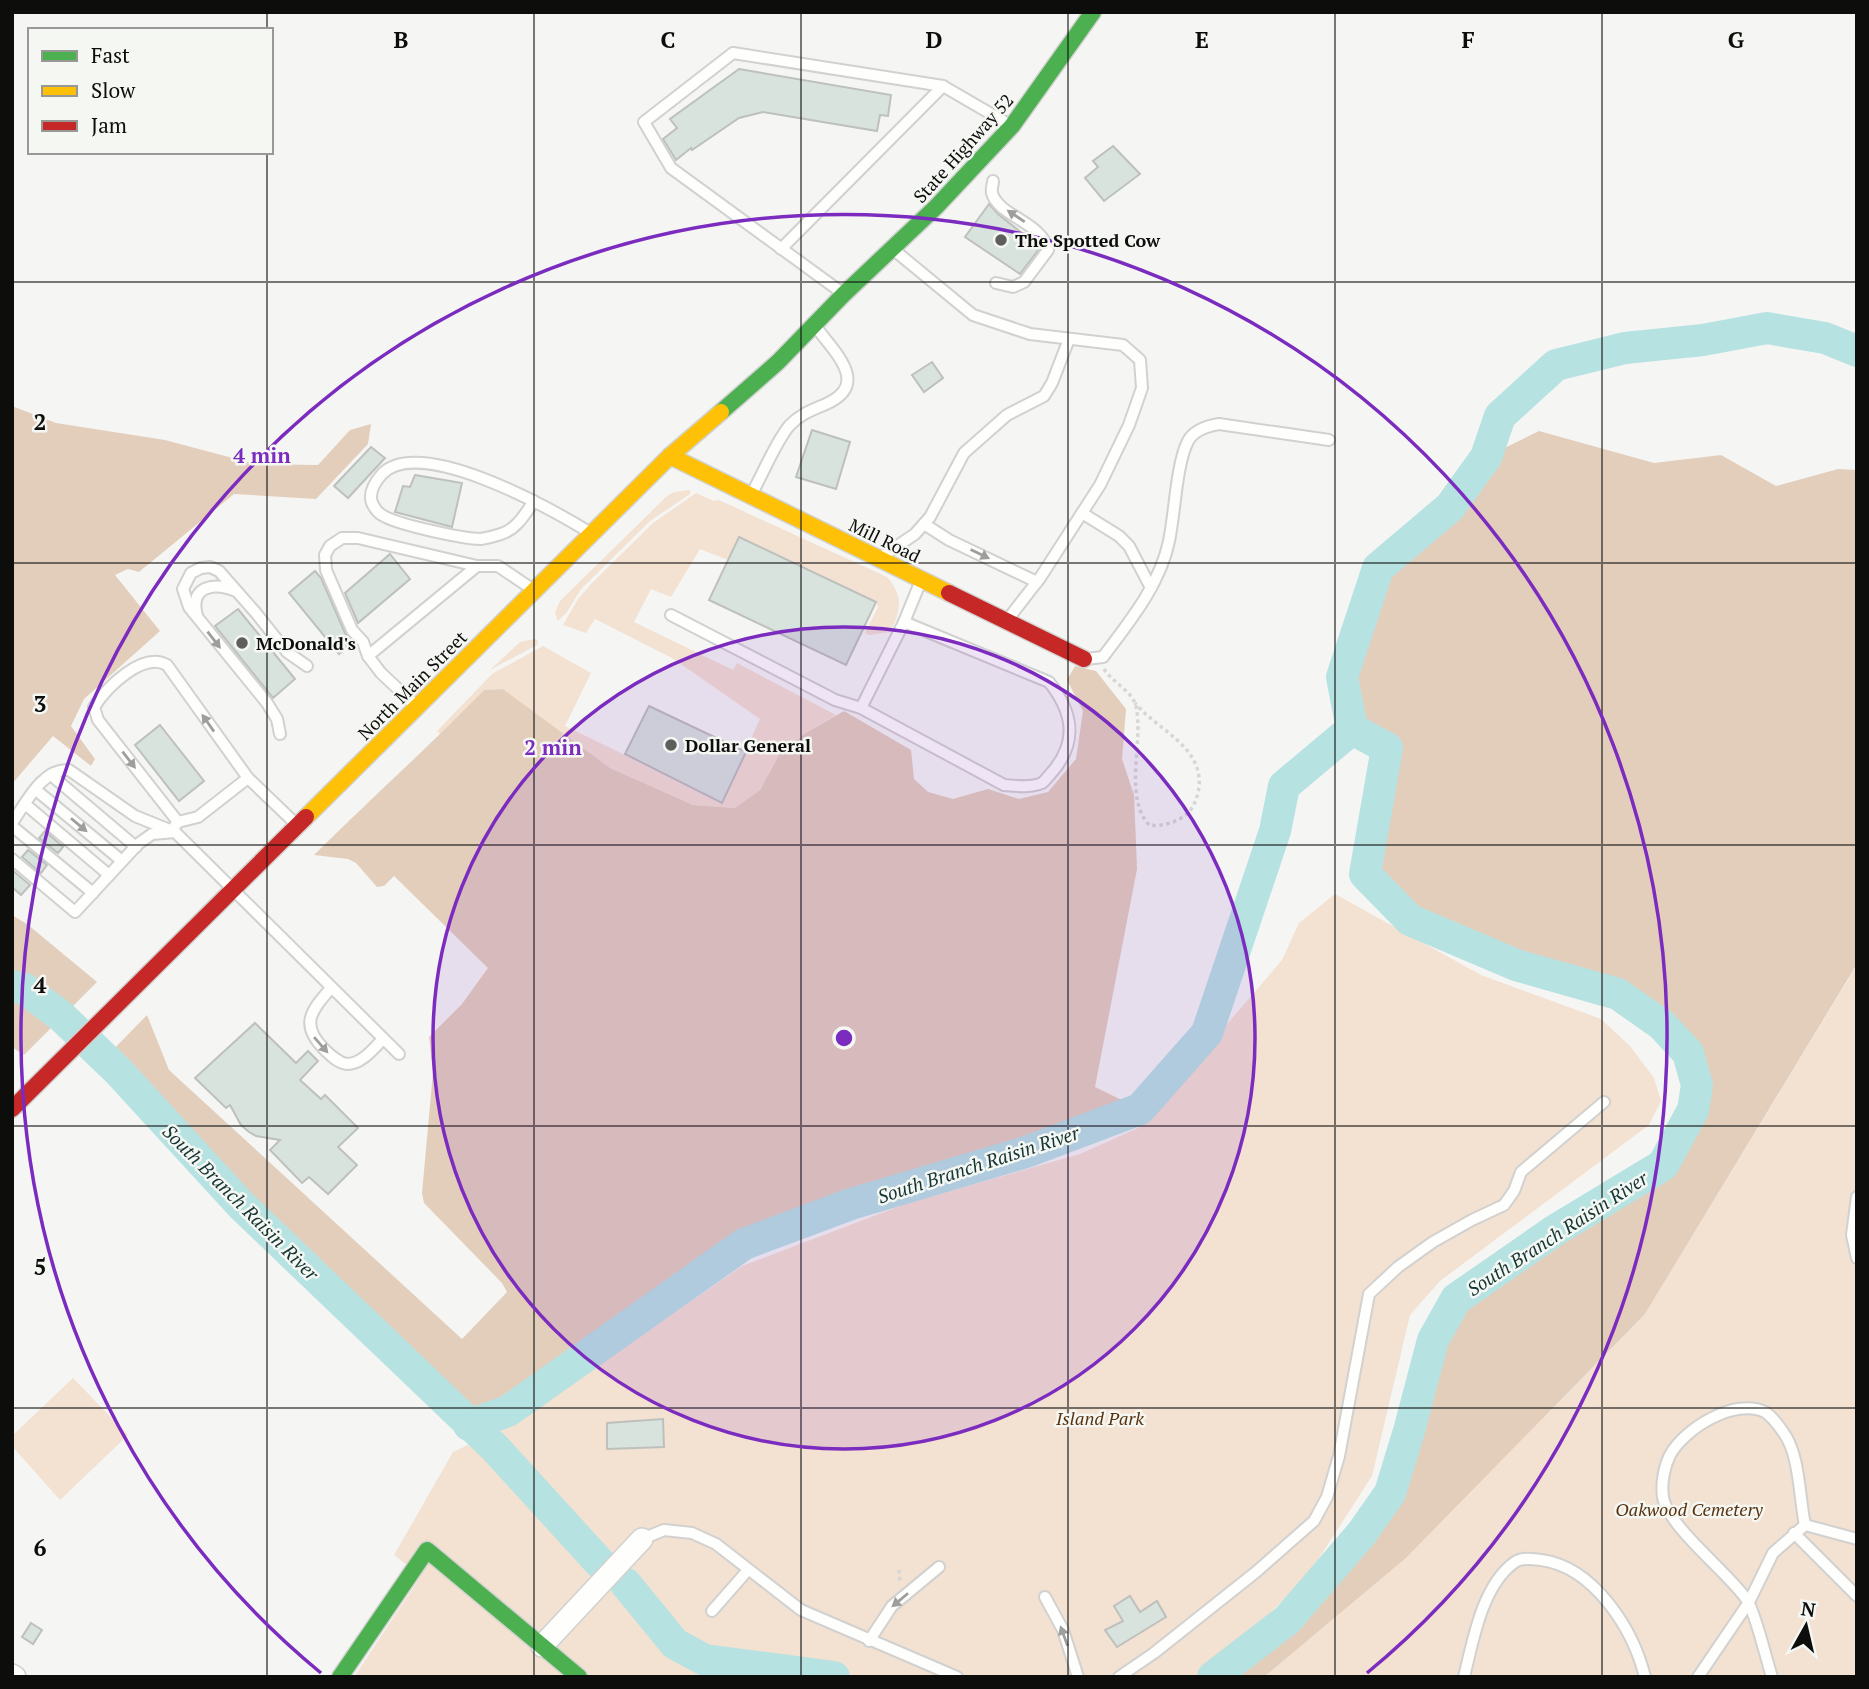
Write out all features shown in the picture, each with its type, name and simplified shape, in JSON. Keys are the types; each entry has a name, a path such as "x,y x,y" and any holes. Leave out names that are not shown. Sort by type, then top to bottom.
{"main road":[{"name":"State Highway 52","path":"844,294 936,207 1012,126 1093,12"},
{"name":"North Main Street","path":"12,1109 670,456 778,362 844,294"},
{"name":"Mill Road","path":"670,456 1006,621 1091,658"},
{"path":"340,1677 426,1550 579,1677"}],"street":[{"path":"542,1646 642,1539"}],"lane":[{"path":"844,294 671,169 644,122 733,53 943,86 1012,126"},
{"path":"781,249 943,86"},
{"path":"993,181 992,194 999,204 1037,233 1046,242 1048,250 1024,282 1013,287 996,283"},
{"path":"892,249 973,315 1030,334 1122,345 1140,360 1142,388 1129,425 1100,485 1037,582 1006,621"},
{"path":"751,495 789,426 806,411 828,403 842,393 848,384 848,369 814,325"},
{"path":"878,558 915,534 925,524 964,453 1007,415 1044,396 1069,340"},
{"path":"1091,658 1103,657 1151,588 1169,545 1181,460 1189,439 1204,426 1219,424 1329,439"},
{"path":"534,500 518,524 503,534 482,539 463,537 380,515 372,505 371,495 374,483 386,471 418,462 481,477 534,500 592,534"},
{"path":"1082,513 1124,541 1151,588"},
{"path":"925,524 949,540 1037,582"},
{"path":"418,707 381,673 368,656 363,642 352,630 326,569 325,555 330,546 342,538 358,538 478,566 498,566 535,590"},
{"path":"368,656 478,566"},
{"path":"280,734 277,719 267,704 189,607 183,589 191,573 211,567 219,571 287,652 307,666"},
{"path":"861,708 922,580"},
{"path":"197,617 195,601 199,593 208,587 219,586 239,592"},
{"path":"671,615 835,700 861,708 1004,785 1024,787 1043,782 1060,763 1071,729 1064,701 1049,682 904,622"},
{"path":"298,825 248,778 167,664 159,660 142,663 103,693 94,707 98,720 177,827 232,891 399,1054"},
{"path":"93,893 12,825 25,804 51,775 59,769 69,770 135,816 177,827"},
{"path":"51,775 136,847"},
{"path":"12,859 75,912 122,861 152,834 177,827 198,817 248,778"},
{"path":"36,790 122,861"},
{"path":"25,804 109,875"},
{"path":"331,988 313,1009 309,1024 315,1041 333,1058 347,1064 363,1059 383,1039"},
{"path":"1119,1677 1154,1653 1246,1580 1314,1521 1326,1497 1339,1456 1369,1294 1433,1242 1504,1205 1514,1191 1521,1172 1604,1102"},
{"path":"1857,1197 1852,1235 1857,1258"},
{"path":"1772,1677 1749,1602 1678,1524 1663,1500 1663,1475 1670,1454 1696,1427 1723,1411 1748,1408 1766,1413 1785,1434 1796,1466 1805,1525"},
{"path":"1698,1677 1749,1602 1773,1553 1805,1525"},
{"path":"1805,1525 1857,1539"},
{"path":"642,1539 664,1530 692,1533 716,1544 801,1610 957,1677"},
{"path":"1794,1533 1857,1596"},
{"path":"1464,1677 1480,1615 1497,1581 1516,1561 1531,1558 1553,1561 1574,1572 1601,1594 1629,1632 1640,1655 1645,1677"},
{"path":"869,1641 892,1606 939,1567"},
{"path":"712,1611 748,1570"},
{"path":"1045,1597 1063,1630 1078,1677"}],"path":[{"path":"1091,658 1116,681 1136,703 1144,715 1180,741 1199,774 1199,790 1189,811 1178,820 1159,827 1149,825 1140,816 1135,758 1139,733 1136,703"}],"green space":[{"path":"690,490 690,494 650,521 581,589 558,621 555,613 560,601 666,497 674,492"},
{"path":"696,493 714,501 719,500 887,577 898,597 897,617 890,632 869,635 865,633 878,607 876,602 740,537 728,560 700,549 671,597 651,589 634,622 733,670 737,663 836,715 804,734 779,755 760,790 736,808 693,805 610,768 503,689 484,690 441,735 437,731 492,674 543,646 591,673 565,726 722,802 760,719 672,658 595,619 586,633 563,625 578,599 592,583 653,523"},
{"path":"535,639 538,641 537,645 490,670 520,642"},
{"name":"Island Park","path":"1335,894 1481,975 1601,1019 1630,1046 1654,1078 1661,1101 1649,1125 1440,1281 1410,1315 1372,1476 1312,1569 1237,1649 1203,1677 354,1677 421,1576 394,1555 453,1452 518,1421 742,1266 908,1203 1080,1154 1138,1128 1282,960 1299,923"},
{"name":"Oakwood Cemetery","path":"1857,965 1857,1677 1264,1677 1406,1558 1645,1314"},
{"path":"73,1378 128,1435 60,1500 12,1446 12,1436"}],"shaded area":[{"path":"12,406 56,423 165,440 255,464 318,465 350,430 371,424 368,444 316,499 234,494 139,572 128,569 115,575 160,631 84,699 71,726 95,759 91,766 53,736 12,784"},
{"path":"1539,431 1654,463 1721,455 1776,486 1838,469 1857,470 1857,964 1645,1314 1406,1558 1264,1677 1213,1677 1287,1620 1362,1533 1390,1493 1433,1340 1456,1299 1663,1165 1693,1110 1697,1085 1688,1053 1662,1025 1618,994 1516,965 1410,920 1365,874 1387,748 1352,729 1342,677 1378,568 1450,507 1486,457"},
{"path":"1075,666 1096,671 1126,709 1122,759 1134,795 1137,869 1095,1087 1140,1109 1026,1152 851,1204 744,1244 508,1411 469,1425 242,1206 105,1058 147,1015 169,1070 462,1339 507,1292 502,1283 424,1203 422,1193 433,1072 429,1037 462,1004 488,968 394,876 384,886 377,887 356,863 348,859 314,855 484,690 503,689 610,768 693,805 735,808 760,790 779,755 804,734 844,711 911,750 914,779 928,792 953,799 988,789 1019,799 1048,792 1076,759 1083,711 1067,680"},
{"path":"12,915 27,924 97,982 24,1055 12,1047"}],"building":[{"path":"739,69 891,95 888,116 880,115 877,131 763,112 739,118 676,160 663,139 677,128 670,119"},
{"path":"1113,146 1140,174 1104,201 1085,178 1098,167 1093,161"},
{"name":"The Spotted Cow","path":"989,204 1039,249 1020,274 965,237"},
{"path":"932,362 943,378 924,392 912,375"},
{"path":"812,430 850,442 836,489 796,477"},
{"path":"371,447 385,458 348,498 334,486"},
{"path":"415,475 462,483 452,527 395,512 403,486 410,487"},
{"path":"739,537 876,602 846,665 709,600"},
{"path":"390,554 410,579 358,623 345,593"},
{"path":"315,571 321,578 345,633 353,642 339,654 289,593"},
{"name":"McDonald's","path":"238,609 295,679 273,698 215,626"},
{"path":"649,706 746,752 722,803 625,754"},
{"path":"160,725 204,781 179,801 135,745"},
{"path":"45,831 63,847 58,853 39,838"},
{"path":"28,850 47,865 41,873 22,857"},
{"path":"12,870 30,885 21,895 12,887"},
{"path":"255,1023 296,1063 308,1051 318,1061 300,1080 321,1099 325,1095 358,1128 338,1147 357,1165 328,1194 309,1177 302,1183 270,1150 280,1140 256,1136 249,1132 241,1125 230,1105 226,1108 195,1078"},
{"path":"663,1419 664,1447 607,1449 607,1423"},
{"path":"1130,1596 1140,1612 1157,1601 1166,1617 1117,1647 1105,1630 1123,1621 1114,1606"},
{"path":"31,1623 42,1630 33,1644 22,1637"}],"waterway":[{"name":"South Branch Raisin River","path":"1352,729 1342,677 1378,568 1450,507 1486,457 1500,416 1556,365 1625,348 1703,340 1767,328 1825,338 1857,351"},
{"name":"South Branch Raisin River","path":"469,1425 508,1411 744,1244 851,1204 1026,1152 1140,1109 1207,1033 1275,831 1284,786 1352,729"},
{"name":"South Branch Raisin River","path":"1213,1677 1287,1620 1362,1533 1390,1493 1433,1340 1456,1299 1554,1231 1663,1165 1693,1110 1697,1085 1688,1053 1662,1025 1618,994 1516,965 1410,920 1365,874 1387,748 1352,729"},
{"name":"South Branch Raisin River","path":"12,986 25,989 61,1016 118,1071 242,1206 495,1448 599,1562"},
{"name":"South Branch Raisin River","path":"626,1584 675,1644 705,1660 834,1677"}],"traffic: fast":[{"path":"721,412 778,362 844,294 936,207 1012,126 1093,12"},
{"path":"340,1677 427,1550 579,1677"}],"traffic: slow":[{"path":"306,817 670,456 721,412"},
{"path":"670,456 949,593"}],"traffic: jam":[{"path":"949,593 1084,659"},
{"path":"12,1109 306,817"}],"place":[{"name":"The Spotted Cow","path":"1001,240"},
{"name":"McDonald's","path":"242,643"},
{"name":"Dollar General","path":"671,745"}]}
